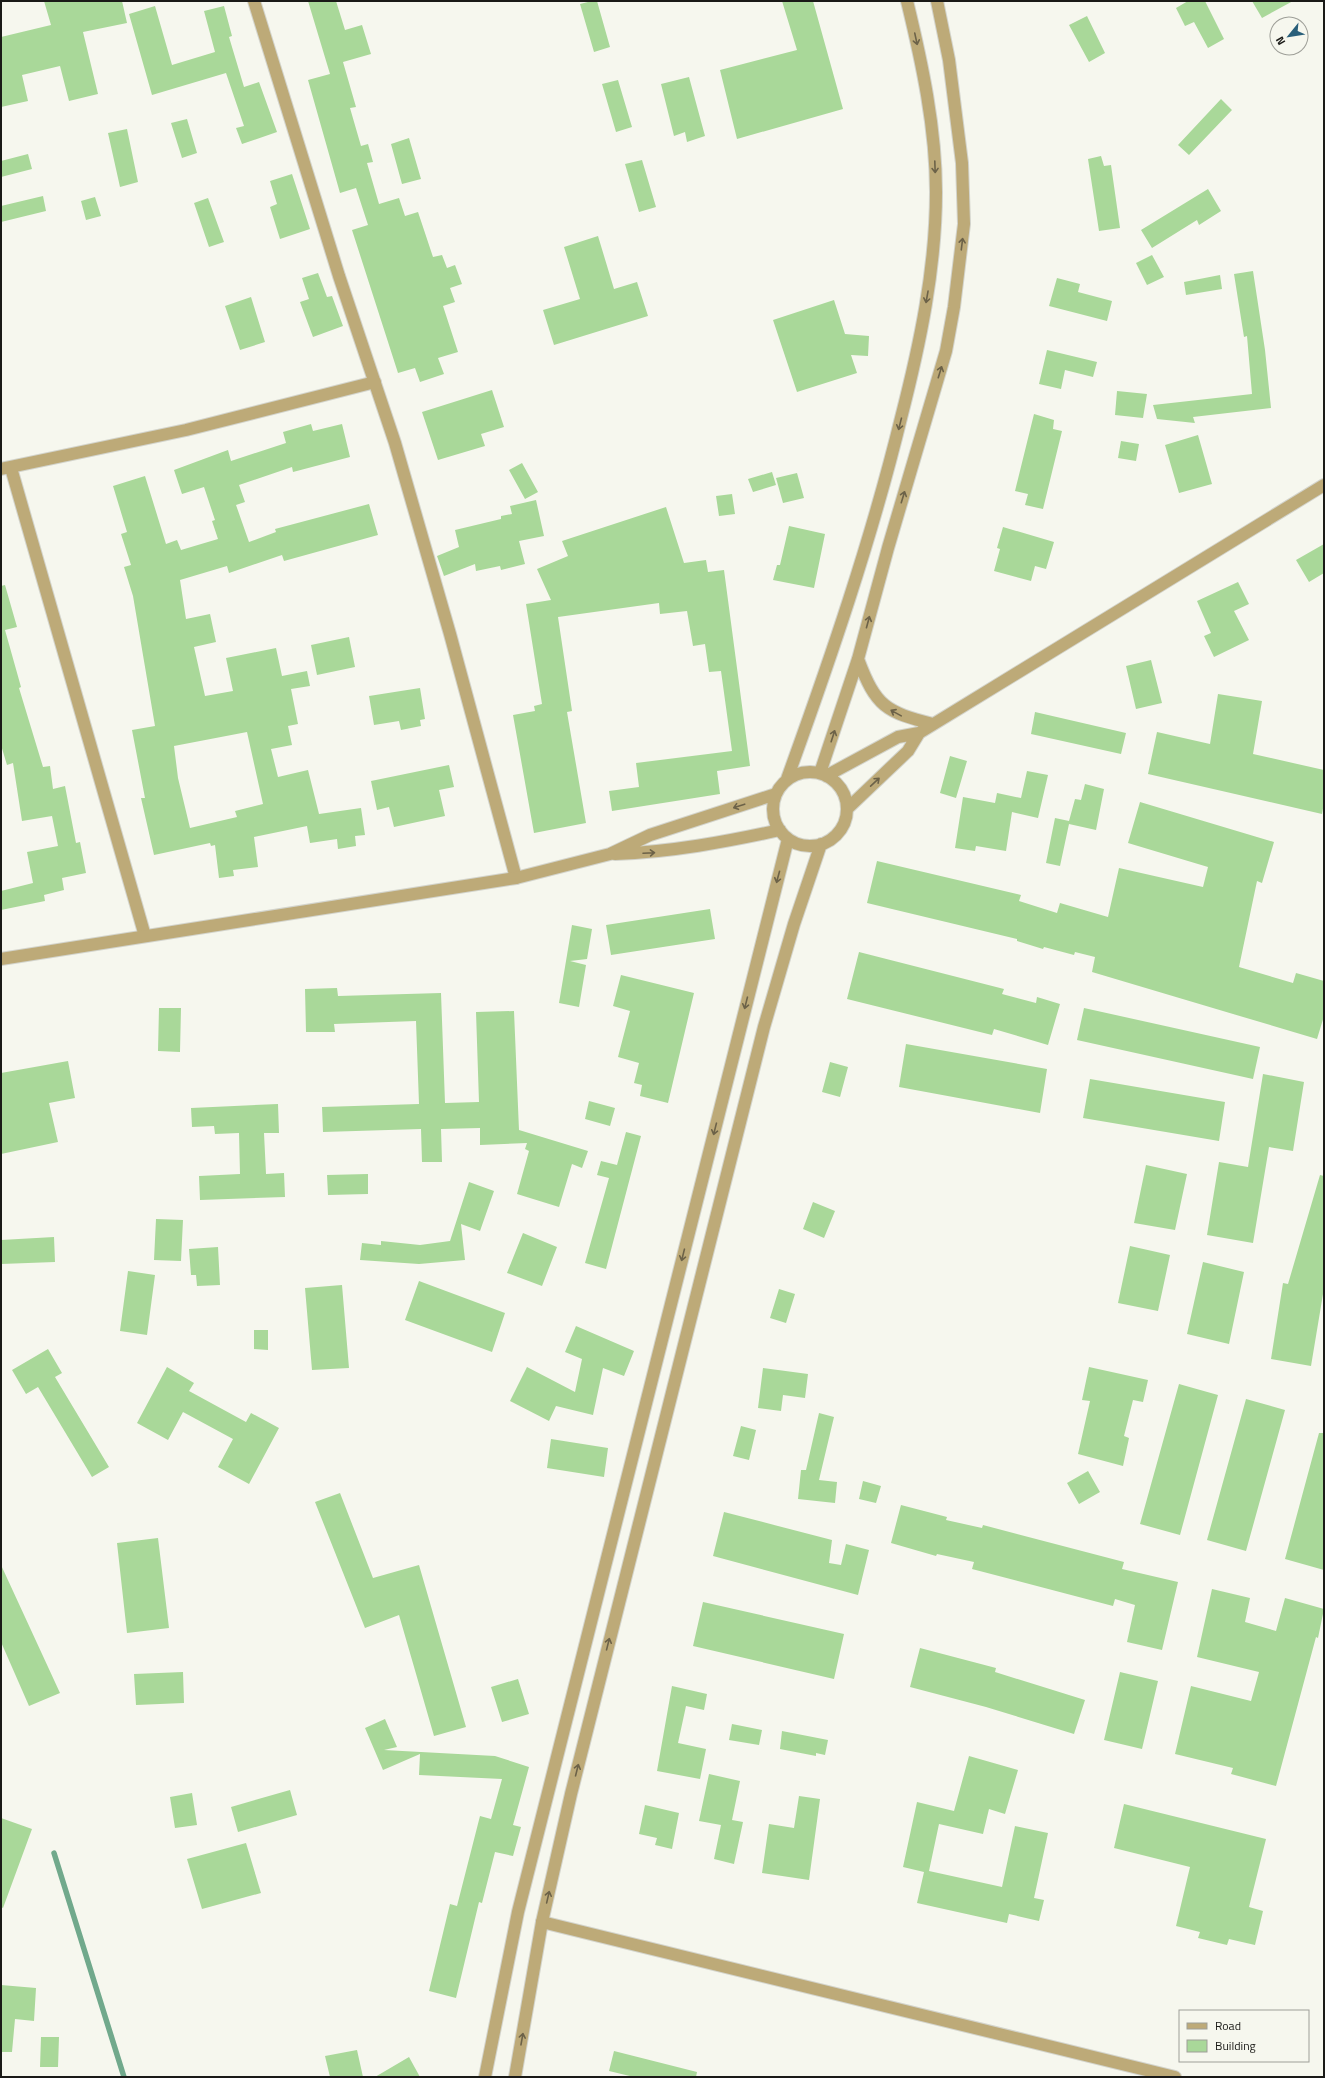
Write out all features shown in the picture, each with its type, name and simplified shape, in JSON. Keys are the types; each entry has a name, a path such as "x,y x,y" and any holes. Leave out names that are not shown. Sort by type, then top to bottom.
{"street":[{"path":"254,1 339,276 395,443 450,634 516,878"},
{"path":"486,2077 518,1912 784,835 774,816 773,809 776,794 787,779 843,621 883,494 913,372 932,264 936,193 935,148 916,39 907,1"},
{"path":"823,775 858,660 888,548 946,351 954,307 964,231 962,163 949,60 937,1"},
{"path":"145,936 6,468 186,430 375,382"},
{"path":"823,775 898,737 919,733 1324,485"},
{"path":"858,660 867,683 877,698 887,708 900,716 933,724"},
{"path":"847,809 908,751 919,733"},
{"path":"610,854 654,853 784,835 804,845 821,844 831,839 845,820 847,809 841,789 834,781 823,775 809,772 798,774 787,779"},
{"path":"1,959 516,878 610,854 650,835 776,794"},
{"path":"516,2077 542,1922 570,1794 764,1027 794,924 821,844"},
{"path":"542,1922 1175,2077"}],"building":[{"path":"44,1 122,1 127,23 83,32 98,94 69,101 60,66 22,75 28,101 1,107 1,37 51,25"},
{"path":"308,1 336,1 345,30 362,25 371,54 343,62 356,107 350,108 361,146 368,144 373,162 367,163 379,204 399,198 405,216 418,212 433,257 442,255 447,268 455,265 462,284 450,288 455,302 443,306 458,352 438,358 444,374 420,382 415,368 398,373 352,230 368,225 356,188 340,193 308,80 330,74"},
{"path":"597,1 610,47 594,52 580,4"},
{"path":"782,1 813,1 843,109 737,139 720,70 797,50"},
{"path":"1188,1 1205,1 1224,39 1208,48 1194,22 1185,26 1176,8"},
{"path":"1252,1 1293,1 1262,18"},
{"path":"155,6 172,65 215,52 204,11 224,6 232,36 229,37 244,87 259,82 277,132 242,144 236,128 244,126 226,73 152,95 129,14"},
{"path":"1087,16 1105,53 1089,62 1069,25"},
{"path":"689,77 705,136 687,142 685,132 674,136 661,84"},
{"path":"618,80 632,127 616,132 602,84"},
{"path":"1221,99 1232,110 1189,155 1178,145"},
{"path":"187,119 197,153 182,158 171,123"},
{"path":"127,129 138,182 120,187 108,133"},
{"path":"409,138 421,179 402,184 391,144"},
{"path":"28,154 32,169 1,177 1,161"},
{"path":"1101,156 1104,166 1111,165 1120,228 1099,231 1088,159"},
{"path":"642,160 656,207 639,212 625,164"},
{"path":"292,174 310,229 280,239 270,207 277,204 270,181"},
{"path":"1208,189 1221,211 1199,225 1197,220 1152,248 1141,230"},
{"path":"43,196 46,211 1,222 1,206"},
{"path":"95,197 101,216 86,220 81,201"},
{"path":"208,198 224,242 209,247 194,203"},
{"path":"598,236 614,289 637,282 648,316 554,345 543,310 580,299 564,247"},
{"path":"1152,255 1164,277 1147,285 1136,263"},
{"path":"1253,271 1265,350 1271,408 1193,417 1195,423 1157,419 1153,405 1252,394 1247,336 1244,337 1234,274"},
{"path":"318,273 327,297 332,296 343,326 313,337 300,302 309,299 302,278"},
{"path":"1220,275 1222,289 1186,295 1184,282"},
{"path":"1057,278 1080,284 1078,292 1112,301 1107,321 1049,306"},
{"path":"251,297 265,342 240,350 225,306"},
{"path":"834,300 845,334 869,336 868,356 851,355 857,373 797,392 773,320"},
{"path":"1047,350 1097,362 1093,377 1065,370 1061,389 1039,384"},
{"path":"492,390 504,427 481,434 485,446 438,460 422,412"},
{"path":"1117,391 1147,394 1143,418 1115,415"},
{"path":"1034,414 1054,420 1053,429 1062,431 1043,509 1025,505 1028,494 1015,491"},
{"path":"311,424 313,431 342,424 350,457 293,472 292,467 239,485 245,502 236,505 249,542 276,532 275,529 369,504 378,535 284,561 282,555 229,573 227,566 180,580 186,619 210,614 216,642 194,647 205,696 233,691 226,658 276,648 282,676 307,671 310,686 291,689 298,724 288,726 292,745 271,749 278,777 308,770 319,814 361,808 365,835 355,836 356,846 338,849 337,839 310,843 307,826 254,837 258,867 233,870 234,876 219,878 215,845 211,846 210,843 154,855 141,798 145,798 132,730 155,726 133,596 124,567 131,565 121,534 127,532 113,486 145,476 166,544 177,540 181,550 218,539 212,521 215,520 204,487 182,494 174,470 228,450 231,461 286,443 283,432","holes":["247,732 263,804 235,811 237,817 190,828 178,778 174,746"]},
{"path":"1198,435 1212,484 1179,493 1165,445"},
{"path":"1121,441 1139,444 1136,461 1118,458"},
{"path":"522,463 538,492 525,499 509,470"},
{"path":"772,472 776,485 753,492 748,479"},
{"path":"797,473 804,498 783,503 776,478"},
{"path":"732,494 735,514 719,516 716,496"},
{"path":"536,500 544,536 519,541 525,564 501,570 500,566 476,571 475,564 444,576 437,556 459,547 455,530 501,519 501,516 512,514 510,506"},
{"path":"666,507 684,563 706,560 708,572 724,570 750,766 717,771 720,794 612,811 609,791 639,787 636,763 732,751 721,671 709,672 705,644 693,646 687,611 660,614 659,603 558,617 572,711 567,712 586,823 534,833 513,715 535,711 534,706 542,704 526,604 551,600 537,569 568,556 562,541"},
{"path":"789,526 825,534 814,588 773,580 777,565 780,565"},
{"path":"1003,527 1054,542 1046,569 1035,566 1031,581 994,571 1000,549 997,548"},
{"path":"1324,544 1324,573 1309,582 1296,560"},
{"path":"1238,582 1249,604 1234,611 1249,640 1214,657 1204,636 1211,633 1197,601"},
{"path":"5,585 17,627 5,630 21,687 19,688 43,767 50,766 53,789 65,786 76,843 80,842 86,873 62,878 64,890 44,895 45,901 1,910 1,891 33,883 27,852 58,846 52,816 22,821 13,763 7,765 1,745 1,586"},
{"path":"349,637 355,667 317,675 311,645"},
{"path":"1151,660 1162,703 1136,709 1126,666"},
{"path":"420,688 425,719 420,720 421,726 401,730 399,721 374,725 369,696"},
{"path":"1218,694 1262,701 1253,754 1324,770 1324,803 1322,814 1148,774 1157,732 1210,744"},
{"path":"1035,712 1126,733 1121,754 1031,734"},
{"path":"950,756 967,761 956,798 940,793"},
{"path":"449,765 454,787 439,790 445,816 394,827 389,807 377,810 371,781"},
{"path":"1027,771 1048,775 1038,818 1012,812 1006,851 976,846 975,851 955,848 963,797 995,803 997,793 1021,798"},
{"path":"1085,784 1104,789 1096,830 1069,824 1060,866 1046,863 1055,818 1069,821 1075,799 1081,800"},
{"path":"1140,802 1274,842 1262,883 1257,881 1239,967 1293,983 1296,973 1324,981 1324,1016 1317,1039 1092,972 1095,957 1075,952 1074,955 1044,947 1043,949 1017,941 1017,939 867,903 877,861 1021,895 1019,901 1057,913 1060,903 1108,917 1119,868 1203,887 1208,867 1128,843"},
{"path":"710,909 715,939 611,955 606,925"},
{"path":"572,925 592,929 587,959 570,961 586,965 579,1007 559,1003"},
{"path":"859,952 1004,989 1002,994 1036,1003 1037,997 1060,1004 1048,1045 994,1029 992,1035 847,999"},
{"path":"621,975 694,993 668,1103 640,1096 642,1085 634,1083 639,1063 618,1057 630,1011 613,1006"},
{"path":"337,988 338,996 441,993 445,1103 479,1102 476,1012 514,1011 519,1130 588,1151 582,1168 572,1164 559,1207 517,1194 529,1151 525,1149 527,1143 480,1145 480,1128 441,1129 442,1162 422,1162 421,1129 323,1132 322,1107 419,1104 416,1021 334,1024 335,1032 306,1032 305,989"},
{"path":"159,1008 181,1008 180,1052 158,1051"},
{"path":"1084,1008 1260,1047 1253,1079 1077,1040"},
{"path":"906,1044 1047,1069 1040,1113 899,1087"},
{"path":"68,1061 75,1098 49,1103 58,1142 1,1154 1,1073"},
{"path":"830,1062 848,1067 840,1097 822,1092"},
{"path":"1263,1074 1304,1082 1293,1151 1269,1147 1253,1243 1207,1235 1219,1162 1248,1167"},
{"path":"1090,1079 1225,1102 1219,1141 1083,1118"},
{"path":"589,1101 615,1108 610,1126 585,1119"},
{"path":"278,1104 279,1133 264,1133 266,1174 284,1173 285,1197 200,1200 199,1176 240,1174 239,1133 215,1134 214,1126 192,1127 191,1108"},
{"path":"626,1132 641,1136 606,1269 585,1263 609,1178 597,1175 601,1161 617,1165"},
{"path":"1146,1165 1187,1174 1175,1230 1134,1223"},
{"path":"368,1174 368,1194 328,1195 327,1175"},
{"path":"1320,1175 1324,1176 1324,1288 1311,1366 1271,1359 1283,1283 1288,1284"},
{"path":"469,1182 494,1191 480,1231 461,1224 465,1260 419,1264 360,1260 362,1243 381,1245 381,1241 420,1245 450,1241"},
{"path":"813,1202 835,1211 824,1238 803,1229"},
{"path":"156,1219 183,1220 181,1261 154,1260"},
{"path":"523,1233 557,1247 542,1286 507,1273"},
{"path":"54,1237 55,1262 1,1264 1,1240"},
{"path":"1130,1246 1170,1255 1158,1311 1118,1303"},
{"path":"218,1247 220,1285 197,1286 196,1275 191,1275 189,1249"},
{"path":"1203,1262 1244,1272 1229,1344 1187,1334"},
{"path":"128,1271 155,1275 147,1335 120,1331"},
{"path":"419,1281 505,1313 492,1352 405,1320"},
{"path":"342,1285 349,1368 312,1370 305,1288"},
{"path":"779,1289 795,1294 786,1323 770,1318"},
{"path":"576,1326 634,1351 624,1376 603,1368 593,1415 556,1406 549,1421 510,1401 527,1367 575,1392 582,1359 565,1352"},
{"path":"254,1330 268,1330 268,1350 254,1349"},
{"path":"48,1349 62,1373 55,1377 109,1467 92,1477 38,1387 26,1394 12,1370"},
{"path":"167,1367 194,1383 189,1391 246,1422 251,1413 279,1428 249,1484 218,1467 233,1439 183,1412 168,1440 137,1423"},
{"path":"1089,1367 1148,1380 1143,1402 1133,1400 1124,1436 1129,1438 1123,1466 1078,1454 1090,1401 1082,1400"},
{"path":"763,1368 808,1374 805,1398 783,1395 781,1411 758,1408"},
{"path":"1179,1384 1218,1395 1180,1535 1140,1524"},
{"path":"1246,1399 1285,1410 1246,1551 1207,1540"},
{"path":"819,1413 834,1417 819,1480 837,1482 835,1503 798,1499 801,1470 806,1470"},
{"path":"741,1426 756,1430 749,1460 733,1456"},
{"path":"1319,1433 1324,1433 1324,1570 1285,1559"},
{"path":"551,1439 608,1448 604,1477 547,1468"},
{"path":"1088,1471 1100,1492 1079,1504 1067,1483"},
{"path":"863,1481 881,1486 876,1503 859,1499"},
{"path":"340,1493 373,1578 419,1565 466,1727 434,1736 399,1615 365,1628 315,1502"},
{"path":"901,1505 947,1517 946,1520 982,1528 983,1525 1124,1562 1122,1569 1178,1582 1162,1650 1127,1642 1135,1605 1115,1599 1113,1606 972,1569 974,1562 937,1554 936,1556 891,1543"},
{"path":"724,1512 832,1540 829,1563 841,1565 846,1544 869,1550 858,1595 713,1556"},
{"path":"158,1538 169,1628 127,1633 117,1543"},
{"path":"1,1565 60,1693 29,1706 1,1642"},
{"path":"1212,1589 1250,1598 1245,1622 1276,1631 1285,1598 1324,1609 1318,1638 1316,1637 1276,1786 1231,1774 1233,1768 1175,1754 1191,1686 1251,1701 1259,1672 1197,1657"},
{"path":"703,1602 844,1634 834,1679 693,1646"},
{"path":"920,1648 996,1668 995,1672 1085,1700 1074,1734 986,1707 910,1687"},
{"path":"183,1672 184,1703 136,1705 134,1674"},
{"path":"1120,1672 1158,1681 1142,1749 1104,1740"},
{"path":"518,1679 529,1714 502,1722 491,1687"},
{"path":"672,1686 707,1694 704,1710 686,1706 678,1743 706,1749 700,1779 657,1771"},
{"path":"385,1719 397,1747 384,1750 495,1756 529,1767 513,1825 521,1827 513,1856 495,1852 482,1903 479,1902 456,1998 429,1991 450,1904 457,1906 480,1816 491,1819 502,1779 419,1775 420,1754 383,1770 365,1728"},
{"path":"732,1724 762,1730 759,1745 729,1740"},
{"path":"782,1731 828,1740 825,1755 816,1753 816,1756 780,1749"},
{"path":"969,1756 1018,1770 1005,1814 989,1809 983,1834 939,1824 929,1871 1002,1887 1015,1826 1048,1833 1034,1898 1044,1900 1039,1921 1009,1914 1007,1923 917,1903 924,1872 903,1867 917,1802 954,1811"},
{"path":"709,1774 740,1781 732,1820 743,1822 734,1864 714,1859 721,1825 699,1821"},
{"path":"290,1790 297,1815 238,1832 231,1807"},
{"path":"192,1793 197,1825 175,1828 170,1797"},
{"path":"799,1796 820,1799 809,1880 762,1873 769,1824 794,1828"},
{"path":"1124,1804 1266,1839 1249,1907 1263,1911 1255,1945 1229,1939 1227,1945 1198,1938 1200,1932 1176,1926 1190,1867 1114,1848"},
{"path":"645,1805 679,1813 672,1849 655,1845 657,1838 639,1834"},
{"path":"1,1818 32,1829 3,1908 1,1907"},
{"path":"246,1843 261,1893 202,1909 187,1859"},
{"path":"1,1985 36,1988 34,2021 15,2019 12,2052 1,2052"},
{"path":"41,2037 59,2037 58,2067 40,2067"},
{"path":"357,2050 363,2077 330,2077 325,2056"},
{"path":"614,2051 697,2072 696,2077 634,2077 609,2071"},
{"path":"409,2057 420,2077 375,2077"}],"waterway":[{"path":"54,1853 124,2077"}]}
